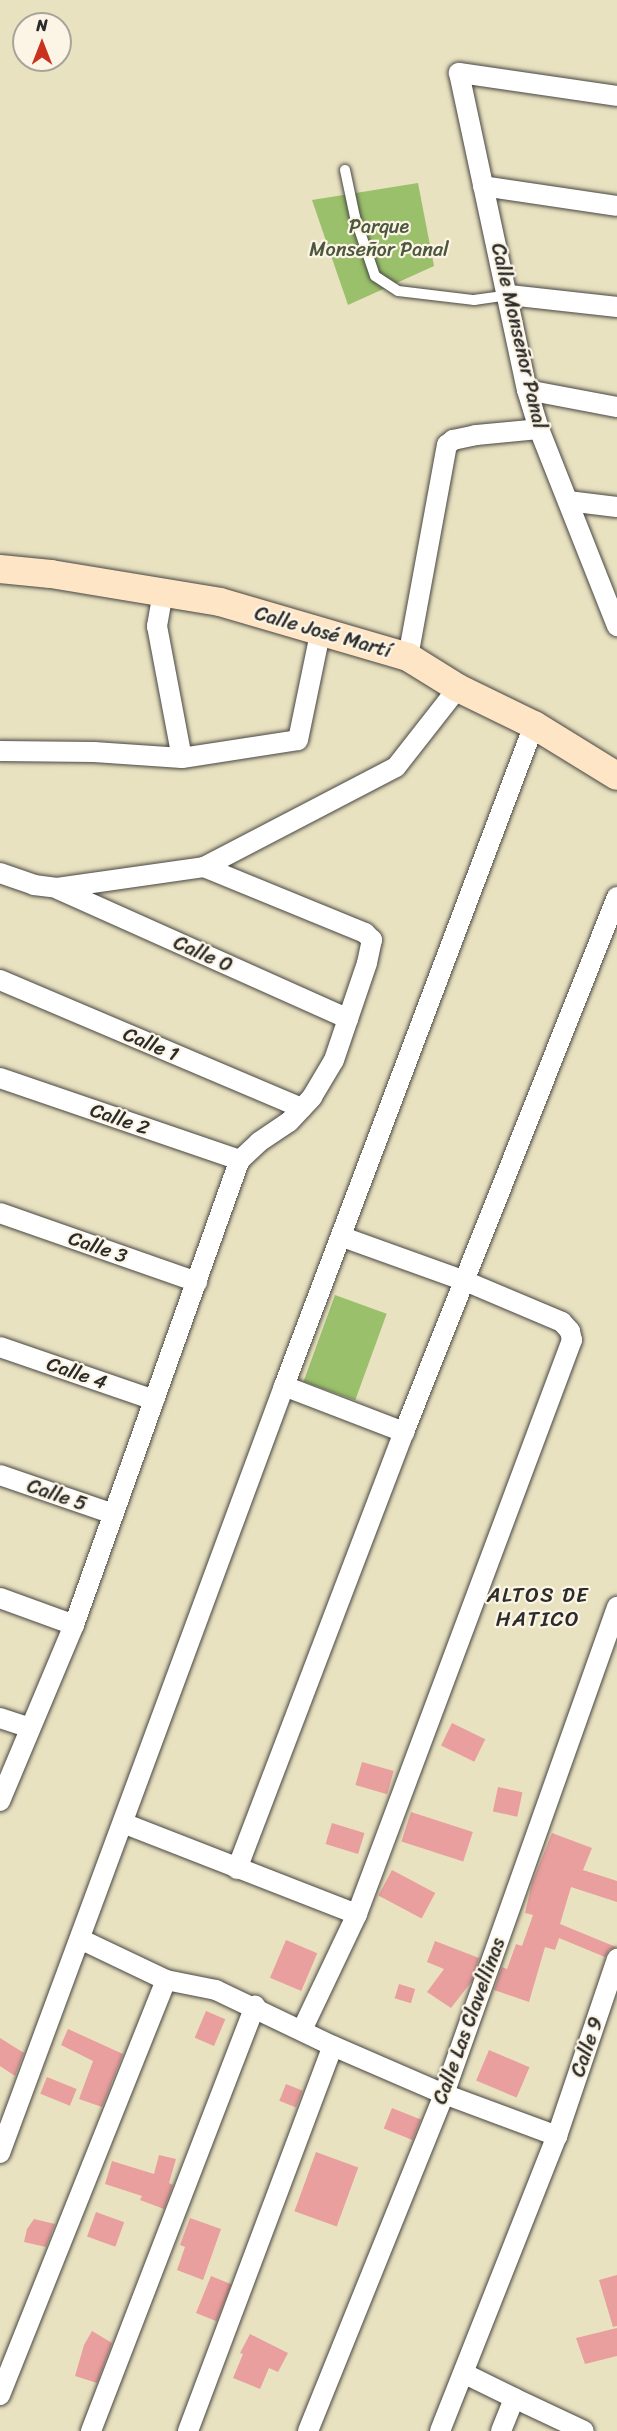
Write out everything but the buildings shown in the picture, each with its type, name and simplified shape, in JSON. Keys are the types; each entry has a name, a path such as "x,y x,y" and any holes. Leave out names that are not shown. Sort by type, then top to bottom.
{"main road":[{"name":"Calle José Martí","path":"0,569 51,574 220,602 321,629 408,657 458,688 534,725 617,776"}],"street":[{"name":"Calle Monseñor Panal","path":"617,96 459,73 527,390 539,429 613,608 617,626"},
{"path":"483,186 617,206"},
{"path":"508,295 617,307"},
{"path":"527,390 617,407"},
{"path":"408,657 447,445 453,440 476,435 539,429"},
{"path":"568,501 617,507"},
{"path":"163,592 157,626 182,758"},
{"path":"0,751 94,752 182,758 298,740 321,629"},
{"path":"0,873 34,885 57,888 204,867 396,767 458,688"},
{"path":"0,2153 284,1386 343,1237 534,725"},
{"path":"0,1802 74,1625 240,1160 259,1142 289,1122 312,1097 334,1060 367,963 372,940 365,933 204,867"},
{"name":"Calle 0","path":"57,888 348,1019"},
{"path":"237,1869 404,1432 617,897"},
{"name":"Calle 1","path":"0,980 302,1108"},
{"name":"Calle 2","path":"0,1078 240,1160"},
{"name":"Calle 3","path":"0,1213 196,1282"},
{"path":"302,2030 357,1914 572,1340 570,1331 562,1322 465,1281 343,1237"},
{"name":"Calle 4","path":"0,1347 154,1400"},
{"path":"284,1386 404,1432"},
{"name":"Calle 5","path":"0,1475 113,1514"},
{"path":"0,1598 74,1625"},
{"name":"Calle Las Clavellinas","path":"308,2431 444,2094 617,1607"},
{"path":"0,1718 30,1728"},
{"path":"123,1823 357,1914"},
{"path":"80,1939 166,1980 216,1990 255,2006 333,2046 444,2094 557,2136"},
{"name":"Calle 9","path":"440,2431 465,2374 611,1996 617,1959"},
{"path":"0,2395 166,1980"},
{"path":"91,2431 255,2006"},
{"path":"188,2431 333,2046"},
{"path":"465,2374 584,2431"},
{"path":"501,2431 514,2398"}],"lane":[{"path":"345,170 355,218 375,276 398,291 474,300 508,295"}],"green space":[{"name":"Parque Monseñor Panal","path":"418,183 434,266 348,305 312,200"},
{"path":"335,1295 387,1314 355,1400 304,1381"}],"district":[{"name":"ALTOS DE HATICO","path":"538,1607"}]}
